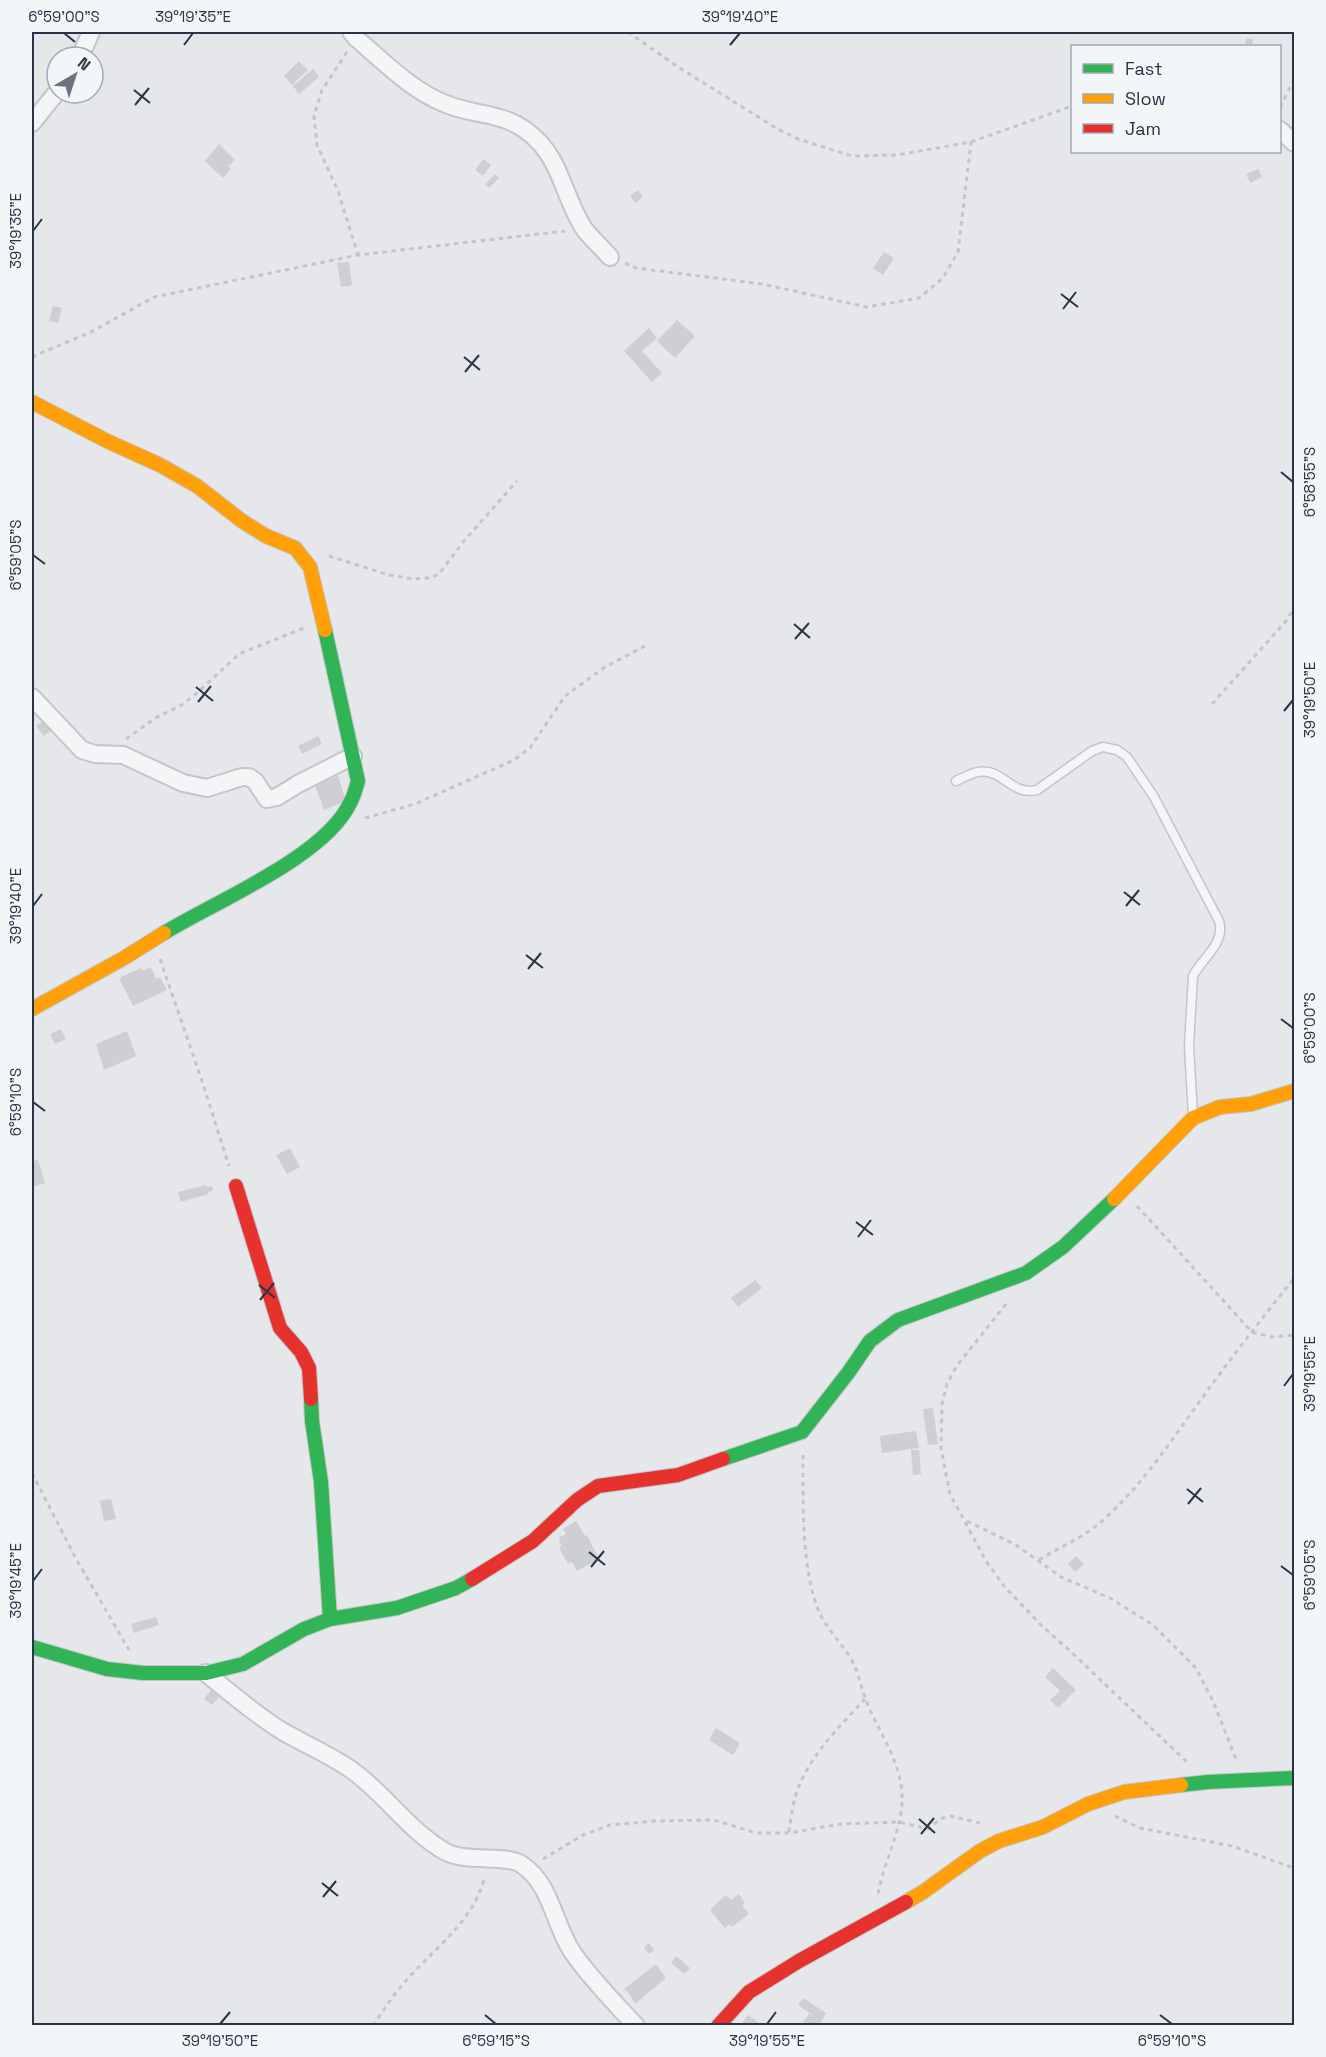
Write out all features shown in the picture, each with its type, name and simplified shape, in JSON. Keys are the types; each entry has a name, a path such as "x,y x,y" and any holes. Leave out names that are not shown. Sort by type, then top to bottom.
{"street":[{"path":"354,35 418,88 444,103 501,118 520,126 532,136 552,159 584,229 610,257"},
{"path":"32,123 47,105"},
{"path":"1281,131 1294,143"},
{"path":"32,402 107,441 160,465 197,486 242,521 266,536 295,548 310,567 337,677 358,781 350,804 332,828 312,846 263,879 186,920 32,1010"},
{"path":"32,697 71,741 82,750 95,754 108,753 123,756 183,783 207,788 249,777 255,781 264,796 270,799 353,756"},
{"path":"32,1647 107,1669 143,1673 206,1673 243,1664 304,1629 330,1619 397,1608 456,1588 495,1566 532,1541 577,1500 598,1486 678,1475 802,1432 870,1341 898,1320 1026,1273 1063,1247 1123,1190 1193,1118 1220,1107 1251,1104 1294,1091"},
{"path":"236,1186 280,1328 301,1352 309,1368 312,1421 321,1482 330,1619"},
{"path":"206,1673 254,1713 355,1772 433,1845 453,1855 520,1863 548,1896 572,1952 604,1992 636,2025"},
{"path":"718,2025 749,1992 799,1961 923,1892 980,1851 999,1841 1042,1827 1088,1804 1124,1792 1208,1782 1294,1778"}],"lane":[{"path":"956,781 976,772 987,771 999,775 1018,790 1027,792 1036,790 1092,751 1103,747 1118,750 1127,757 1154,797 1222,930 1220,938 1197,967 1193,976 1189,1046 1193,1118"}],"path":[{"path":"628,32 678,67 776,128 798,139 852,156 897,155 971,142 1071,106"},
{"path":"354,35 322,90 314,116 317,145 338,191 358,255"},
{"path":"1281,105 1294,80"},
{"path":"610,257 636,268 762,284 867,307 919,298 943,278 958,252 971,142"},
{"path":"32,357 91,332 154,297 358,255 584,229"},
{"path":"328,556 389,575 413,579 430,578 439,574 464,541 517,481"},
{"path":"1212,704 1287,620 1294,608"},
{"path":"108,753 147,724 180,706 239,654 323,621"},
{"path":"363,819 415,804 514,760 530,748 565,696 605,667 645,646"},
{"path":"153,940 236,1186"},
{"path":"1123,1190 1252,1332 1271,1337 1294,1335"},
{"path":"1039,1560 1059,1547 1077,1540 1093,1528 1130,1492 1294,1278"},
{"path":"1009,1300 957,1367 947,1384 942,1404 941,1449 950,1494 986,1561 1004,1586 1041,1626 1070,1650 1208,1782"},
{"path":"802,1432 804,1526 815,1600 822,1617 850,1657 861,1678 865,1699 899,1773 902,1804 899,1822 882,1875 873,1920"},
{"path":"32,1473 74,1555 143,1673"},
{"path":"965,1520 1016,1545 1061,1577 1110,1598 1153,1625 1196,1668 1213,1701 1245,1780"},
{"path":"789,1833 799,1786 811,1763 834,1732 865,1699"},
{"path":"1088,1804 1140,1828 1232,1846 1294,1868"},
{"path":"520,1863 541,1860 583,1835 610,1825 684,1819 714,1820 756,1833 789,1833 840,1824 899,1822 928,1829 940,1819 950,1816 966,1818 990,1826"},
{"path":"373,2025 410,1976 462,1924 483,1885 490,1860"}],"building":[{"path":"1246,38 1253,39 1252,45 1245,45"},
{"path":"299,61 308,70 292,85 284,76"},
{"path":"313,69 319,77 299,94 293,86"},
{"path":"219,144 235,160 228,166 231,169 223,178 205,161"},
{"path":"483,159 491,165 483,176 475,170"},
{"path":"1258,169 1262,177 1250,183 1246,174"},
{"path":"495,174 499,178 489,188 485,184"},
{"path":"638,190 643,197 635,203 630,196"},
{"path":"884,252 894,258 883,275 873,268"},
{"path":"349,262 352,285 341,287 337,263"},
{"path":"53,306 62,308 58,323 49,321"},
{"path":"677,320 695,336 675,358 657,341"},
{"path":"649,328 657,338 642,351 662,373 652,382 624,351"},
{"path":"47,718 54,728 44,736 36,726"},
{"path":"318,736 322,744 302,754 298,746"},
{"path":"338,776 346,801 324,810 315,785"},
{"path":"151,967 156,979 160,977 167,990 133,1006 119,978 141,968 142,971"},
{"path":"61,1029 66,1039 55,1044 50,1034"},
{"path":"127,1031 136,1056 104,1070 96,1044"},
{"path":"290,1148 300,1167 287,1174 276,1155"},
{"path":"38,1160 45,1183 32,1187 32,1161"},
{"path":"206,1185 207,1187 212,1186 213,1190 208,1194 181,1202 178,1192"},
{"path":"755,1280 762,1288 738,1307 731,1298"},
{"path":"933,1408 938,1444 928,1445 923,1409"},
{"path":"916,1431 919,1448 882,1453 880,1436"},
{"path":"911,1450 919,1450 921,1474 913,1475"},
{"path":"111,1499 116,1519 104,1521 100,1501"},
{"path":"576,1521 585,1536 587,1535 599,1559 577,1571 572,1562 568,1564 559,1548 562,1546 559,1542 560,1537 566,1534 563,1529"},
{"path":"1076,1556 1084,1564 1075,1572 1068,1564"},
{"path":"156,1617 159,1625 134,1633 131,1624"},
{"path":"1053,1668 1076,1690 1058,1708 1050,1700 1060,1691 1045,1677"},
{"path":"211,1690 219,1697 212,1705 204,1699"},
{"path":"716,1728 740,1743 733,1755 709,1740"},
{"path":"739,1894 745,1903 742,1906 749,1914 732,1927 730,1924 725,1928 710,1910 726,1895 731,1900"},
{"path":"649,1943 654,1950 649,1954 644,1947"},
{"path":"676,1956 690,1968 684,1974 671,1963"},
{"path":"656,1964 666,1978 635,2004 624,1989"},
{"path":"803,1998 826,2013 819,2026 801,2026 809,2014 815,2017 798,2005"},
{"path":"748,2015 763,2026 740,2026"}],"traffic: fast":[{"path":"164,933 293,860 337,823 350,803 358,781 325,630"},
{"path":"723,1459 802,1432 870,1341 898,1320 1026,1273 1063,1247 1114,1199"},
{"path":"311,1399 321,1482 330,1619"},
{"path":"32,1647 107,1669 143,1673 206,1673 243,1664 304,1629 330,1619 397,1608 456,1588 472,1579"},
{"path":"1181,1785 1294,1778"}],"traffic: slow":[{"path":"32,402 107,441 160,465 197,486 242,521 266,536 295,548 310,567 325,630"},
{"path":"32,1009 164,933"},
{"path":"1114,1199 1193,1118 1220,1107 1251,1104 1294,1091"},
{"path":"906,1902 980,1851 999,1841 1043,1827 1088,1804 1124,1792 1181,1785"}],"traffic: jam":[{"path":"236,1186 280,1328 301,1352 309,1368 311,1399"},
{"path":"472,1579 533,1541 577,1500 598,1486 678,1475 723,1459"},
{"path":"718,2026 749,1992 799,1961 906,1902"}]}
